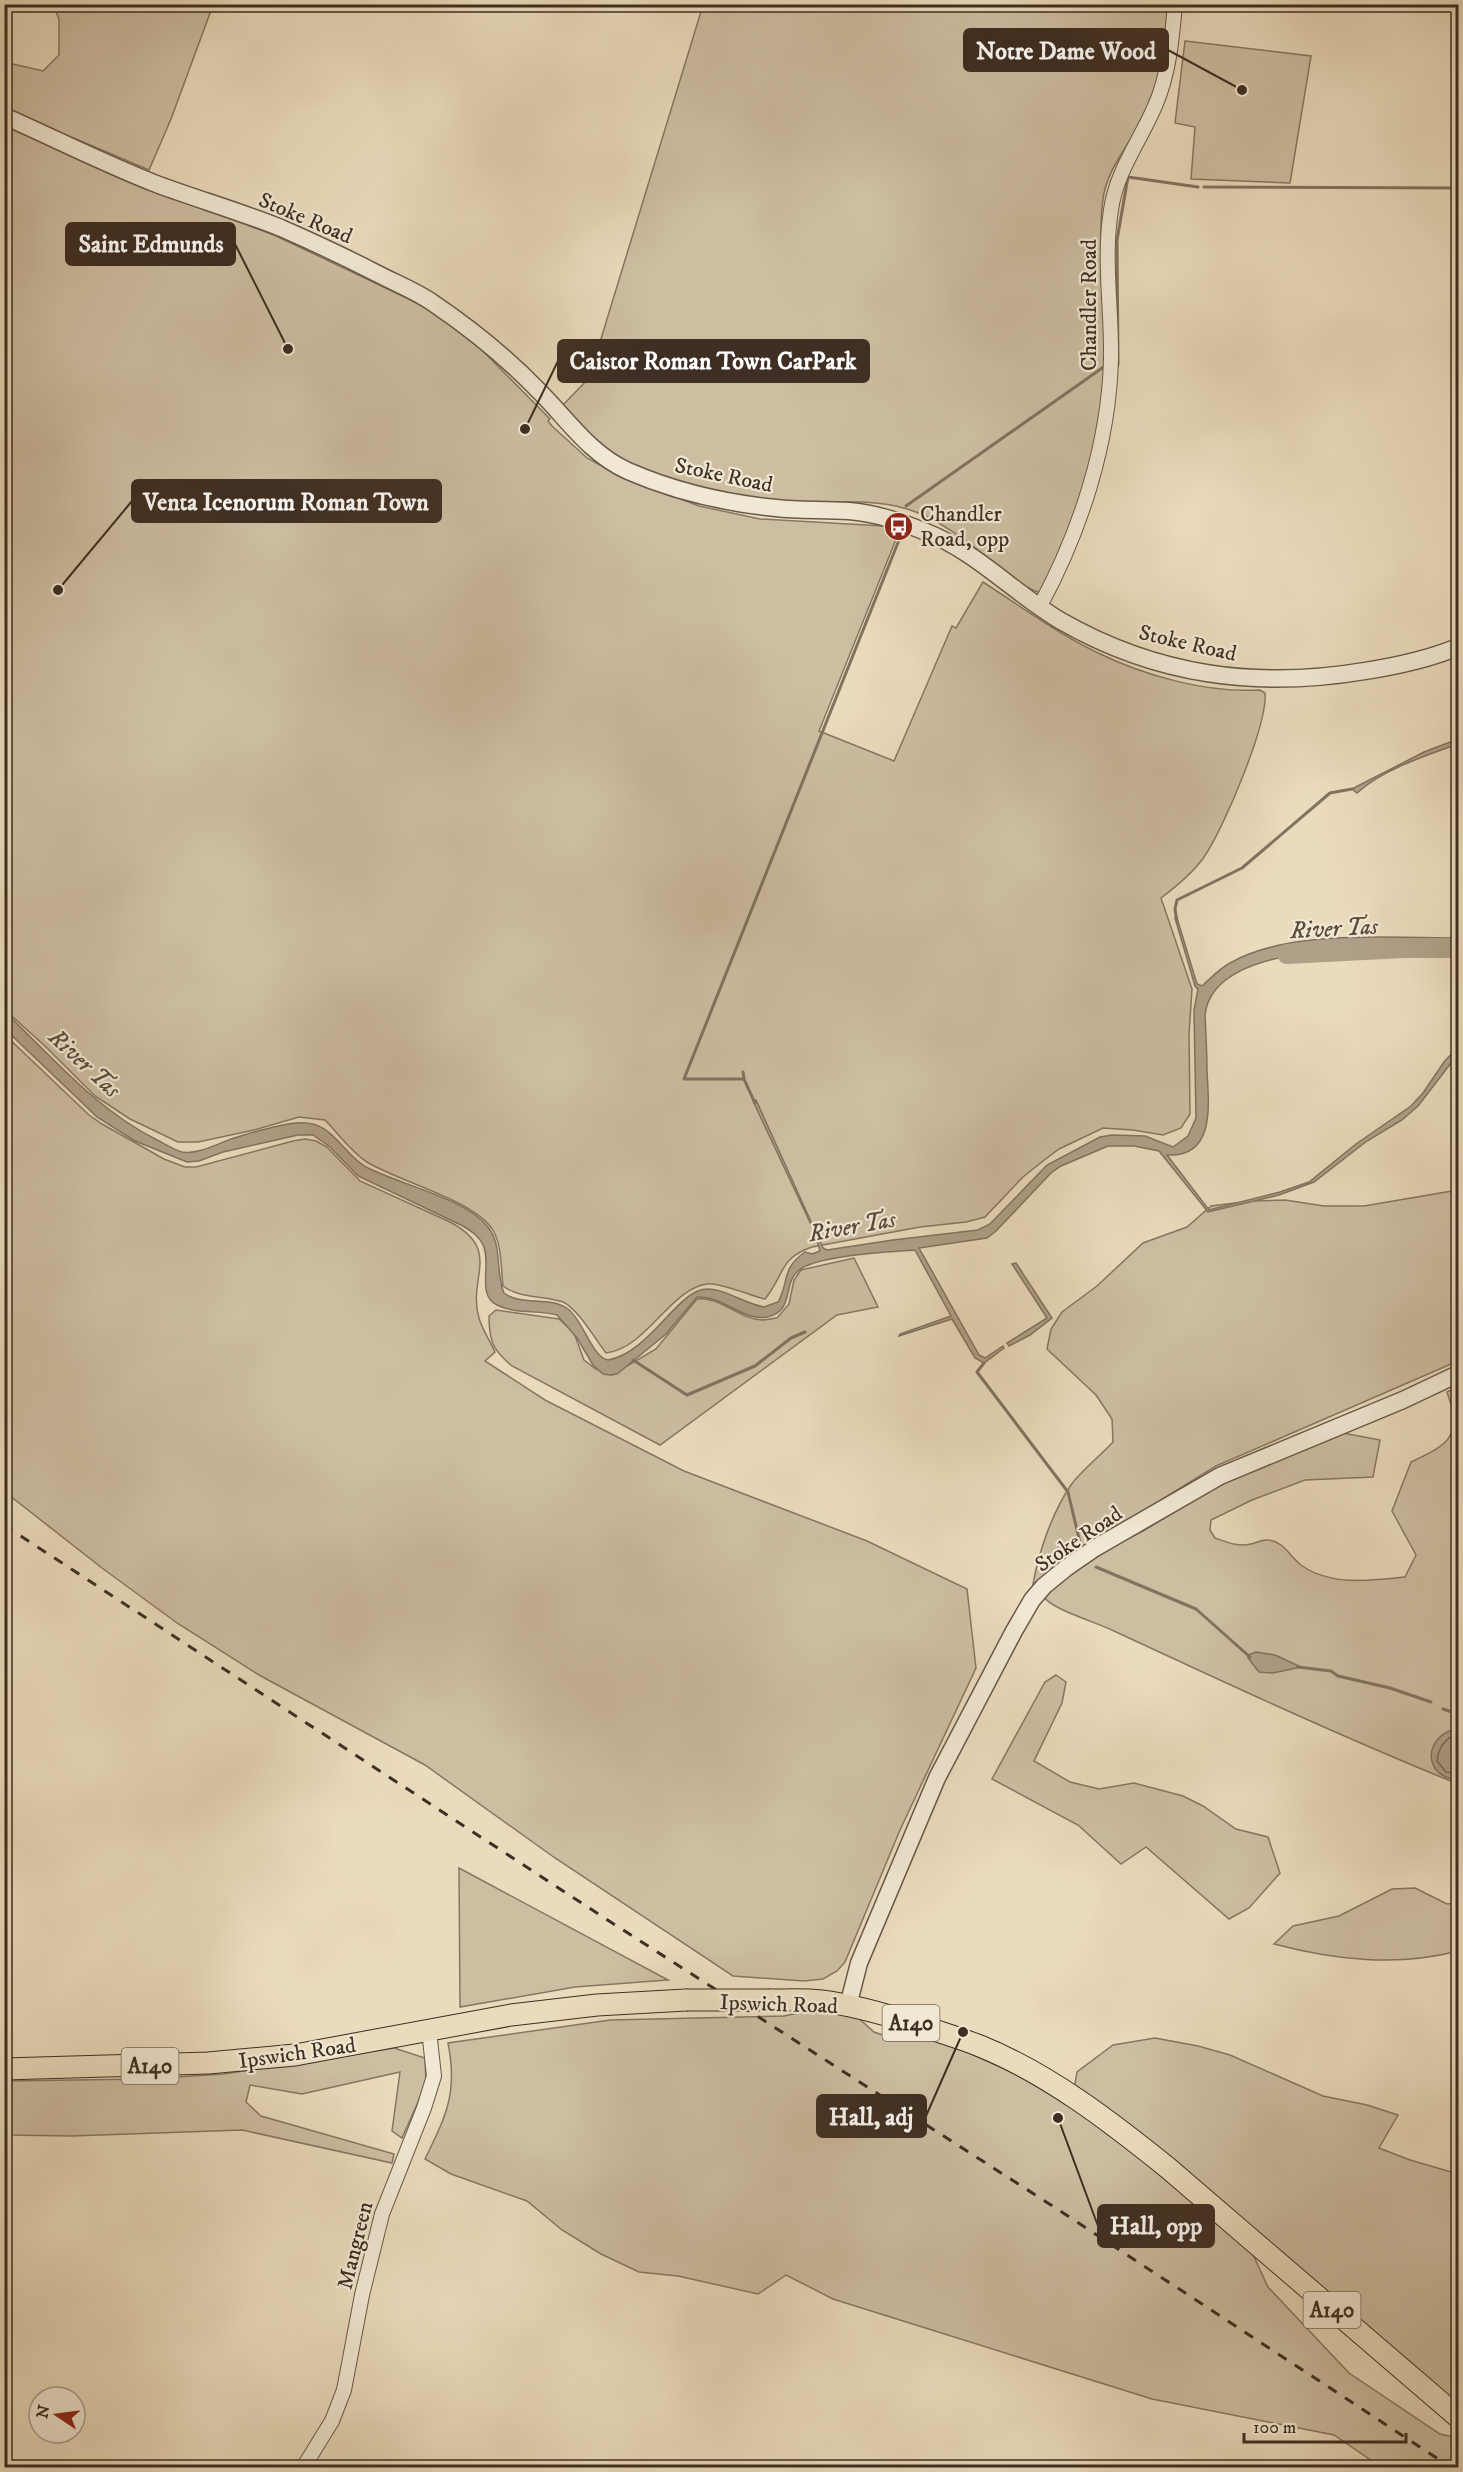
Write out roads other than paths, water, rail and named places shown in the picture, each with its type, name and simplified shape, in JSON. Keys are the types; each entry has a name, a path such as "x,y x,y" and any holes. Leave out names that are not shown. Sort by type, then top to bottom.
{"highway":[{"name":"Ipswich Road","path":"4,2069 125,2067 208,2063 295,2055 554,2010 646,2001 819,2001 848,2006 905,2021 981,2047 1023,2067 1070,2095 1168,2168 1458,2417"}],"street":[{"name":"Chandler Road","path":"1040,606 1074,529 1094,471 1103,432 1111,361 1108,243 1110,210 1115,188 1149,120 1164,82 1175,4"},
{"name":"Stoke Road","path":"4,116 158,184 279,228 431,301 487,344 538,390 600,455 623,469 663,486 709,499 781,509 852,511 885,516 933,535 989,568 1057,618 1103,643 1153,662 1209,674 1263,680 1323,678 1435,656 1458,646"},
{"name":"Stoke Road","path":"848,2006 863,1953 937,1778 1014,1631 1032,1600 1044,1586 1095,1548 1220,1476 1403,1400 1458,1374"},
{"name":"Mangreen","path":"303,2468 332,2421 344,2390 362,2295 382,2214 424,2108 434,2076 429,2030"}],"water":[{"path":"1458,739 1458,744 1392,770 1357,793 1352,789 1424,752"},
{"path":"1175,918 1177,918 1197,984 1202,986 1230,963 1254,952 1281,945 1341,938 1458,938 1458,950 1355,949 1314,952 1274,959 1240,971 1216,989 1205,1015 1208,1100 1206,1127 1194,1148 1183,1154 1167,1155 1209,1210 1280,1192 1309,1182 1356,1144 1411,1106 1458,1047 1458,1054 1418,1106 1402,1120 1367,1141 1314,1182 1279,1195 1208,1212 1159,1151 1134,1146 1108,1146 1061,1166 1051,1173 987,1238 919,1248 979,1355 985,1358 1003,1346 1004,1348 984,1363 975,1358 952,1319 899,1336 951,1316 915,1250 854,1255 820,1261 807,1266 793,1277 785,1304 776,1314 767,1317 750,1316 715,1300 697,1297 666,1334 617,1374 603,1374 593,1365 577,1338 557,1315 511,1310 491,1301 486,1287 485,1252 481,1242 474,1234 463,1226 358,1176 330,1147 313,1135 298,1135 223,1152 199,1161 187,1162 135,1141 97,1117 5,1029 5,1012 76,1082 115,1114 135,1128 182,1152 202,1150 281,1125 309,1123 319,1126 328,1131 357,1161 366,1167 448,1200 477,1217 488,1227 496,1242 504,1293 519,1299 561,1305 568,1309 597,1352 608,1360 623,1355 637,1346 685,1299 696,1292 714,1290 764,1307 778,1302 792,1264 805,1252 812,1254 820,1251 815,1233 753,1101 756,1100 823,1248 827,1250 978,1230 990,1224 1047,1165 1100,1137 1145,1136 1173,1147 1188,1136 1196,1118 1194,1010 1198,989 1195,986"},
{"path":"1016,1263 1052,1318 1030,1335 1009,1346 1007,1343 1047,1318 1012,1264"},
{"path":"1256,1652 1275,1655 1301,1667 1273,1673 1259,1672 1248,1658 1248,1655"},
{"path":"1452,1730 1458,1733 1458,1780 1439,1772 1431,1758 1436,1742"}],"waterway":[{"path":"1118,365 1117,240 1128,177 1198,187"},
{"path":"1204,187 1458,188"},
{"path":"906,506 1105,366"},
{"path":"744,1079 684,1079 903,530"},
{"path":"1177,922 1175,909 1177,900 1242,868 1330,793 1352,789"},
{"name":"River Tas","path":"1287,954 1404,948 1458,948"},
{"path":"743,1072 755,1103"},
{"path":"633,1360 687,1395 755,1366 791,1338 805,1332"},
{"path":"984,1363 977,1372 1068,1492 1080,1543"},
{"path":"1096,1567 1196,1609 1250,1657"},
{"path":"1298,1667 1331,1671 1338,1676 1390,1688 1431,1702"},
{"path":"1443,1709 1458,1714"}],"railway":[{"path":"4,1525 1452,2468"}],"place":[{"name":"Notre Dame Wood","path":"1242,90"},
{"name":"Saint Edmunds","path":"288,349"},
{"name":"Caistor Roman Town CarPark","path":"525,429"},
{"name":"Chandler Road, opp","path":"899,526"},
{"name":"Venta Icenorum Roman Town","path":"58,590"},
{"name":"Hall, adj","path":"963,2032"},
{"name":"Hall, opp","path":"1058,2118"}]}
